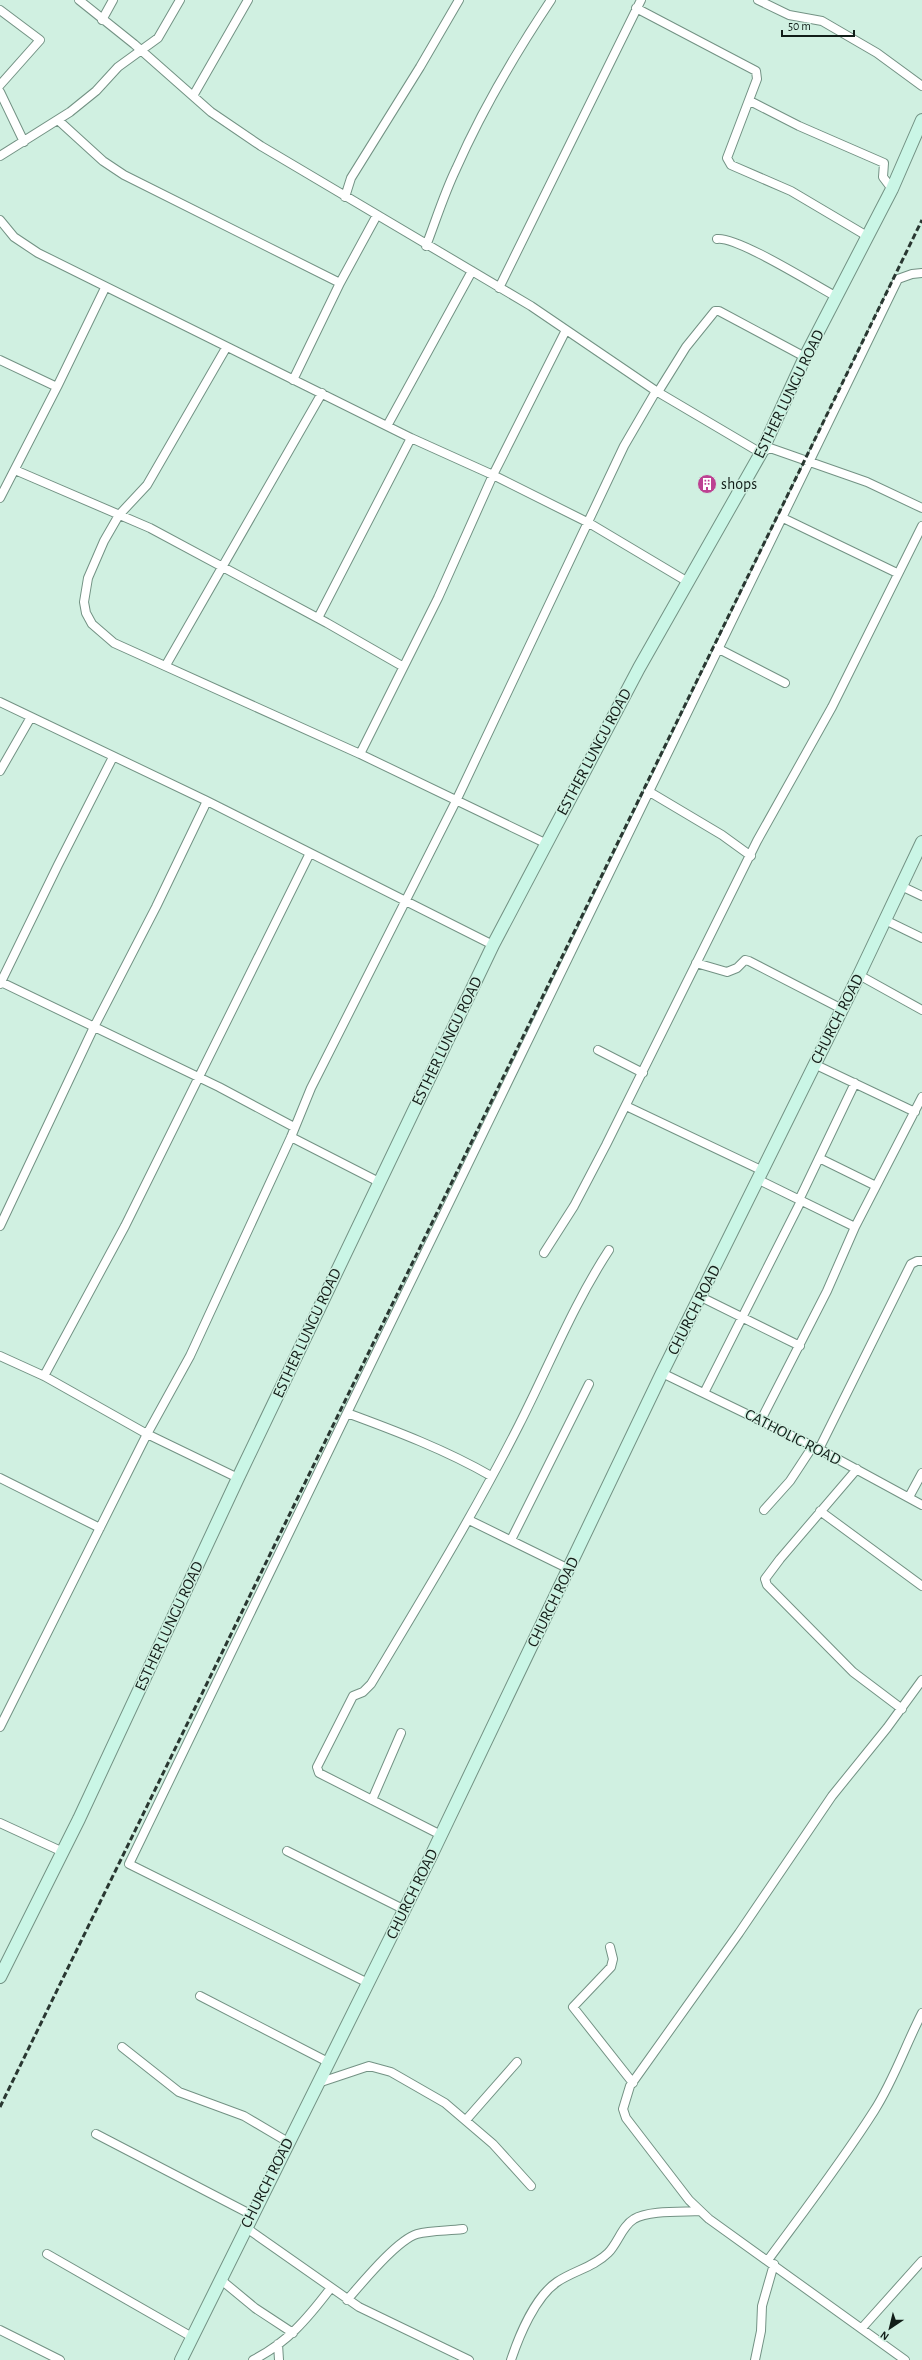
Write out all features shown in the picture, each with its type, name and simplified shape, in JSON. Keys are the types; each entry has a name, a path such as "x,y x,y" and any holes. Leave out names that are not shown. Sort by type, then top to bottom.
{"street":[{"path":"79,0 141,51 211,112 261,146 426,246 500,288 657,391 760,453 770,448 809,464 867,482 922,508"},
{"path":"102,20 113,0"},
{"path":"0,156 58,120 96,91 118,67 158,38 180,0"},
{"path":"193,96 248,0"},
{"path":"345,197 351,178 420,67 458,0"},
{"path":"426,246 455,170 481,117 517,50 550,0"},
{"path":"500,288 641,0"},
{"path":"760,0 789,15 822,21 877,53 922,86"},
{"path":"636,8 756,71 757,79 750,101 727,158 731,166 791,191 867,236"},
{"path":"0,10 40,40 0,85"},
{"path":"0,92 24,142"},
{"path":"750,101 799,126 884,163 883,177 892,190"},
{"path":"58,120 103,161 124,175 340,283"},
{"name":"ESTHER LUNGU ROAD","path":"0,1977 62,1852 238,1478 493,944 545,843 760,453 806,357 892,190 922,120"},
{"path":"293,380 340,283 377,215"},
{"path":"0,220 14,236 38,254 226,348 322,393 411,438 493,475 589,523 688,582"},
{"path":"717,240 727,240 764,257 837,297"},
{"path":"387,426 472,271"},
{"path":"368,1983 129,1864 347,1413 543,1002 717,648 783,518 898,279 912,274 922,273"},
{"path":"0,498 57,387 105,288"},
{"path":"0,1727 147,1434 190,1356 291,1137 311,1088 407,902 589,523 624,446 657,391 686,347 715,311 719,311 806,357"},
{"path":"360,754 402,666 438,598 493,475 566,330"},
{"path":"226,348 147,485 119,515 104,541 88,578 84,602 86,612 92,624 114,643 166,665 360,754 545,843"},
{"path":"0,360 57,387"},
{"path":"166,665 322,393"},
{"path":"318,618 411,438"},
{"path":"15,470 150,528 318,618 402,666"},
{"path":"783,518 897,573"},
{"path":"544,1253 574,1206 626,1106 696,963 751,856 832,707 897,573 922,526"},
{"path":"717,648 785,683"},
{"path":"0,702 207,801 493,944"},
{"path":"0,771 31,717"},
{"path":"113,757 58,864 0,983 94,1027 294,1127"},
{"path":"648,791 722,835 751,856"},
{"path":"0,1226 94,1027 156,907 207,801"},
{"name":"CHURCH ROAD","path":"181,2360 245,2227 405,1910 662,1374 761,1176 921,845"},
{"path":"44,1376 125,1226 197,1078 310,853"},
{"path":"901,886 922,896"},
{"path":"885,920 922,938"},
{"path":"696,963 727,972 737,968 745,960 842,1008"},
{"path":"859,975 922,1010"},
{"path":"598,1050 643,1073"},
{"path":"814,1064 915,1112"},
{"path":"704,1393 800,1200 855,1083"},
{"path":"761,1420 800,1346 876,1186 922,1097"},
{"path":"626,1106 761,1176 800,1200 856,1227"},
{"path":"291,1137 379,1182"},
{"path":"819,1158 876,1186"},
{"path":"441,1835 319,1773 317,1767 353,1696 363,1692 371,1684 469,1520 519,1425 580,1300 609,1250"},
{"path":"764,1510 790,1481 816,1448 911,1264 917,1261 922,1261"},
{"path":"701,1296 800,1346"},
{"path":"0,1356 44,1376 147,1434 238,1478"},
{"name":"CATHOLIC ROAD","path":"662,1374 761,1420 857,1469 909,1497 922,1506"},
{"path":"511,1540 589,1384"},
{"path":"347,1413 398,1432 491,1476"},
{"path":"857,1469 768,1573 765,1580 767,1585 853,1672 902,1709"},
{"path":"909,1497 922,1473"},
{"path":"0,1478 100,1528"},
{"path":"820,1511 922,1586"},
{"path":"469,1520 569,1569"},
{"path":"905,2360 700,2211 689,2200 626,2118 623,2109 624,2099 632,2083 734,1940 832,1796 902,1709 922,1680"},
{"path":"372,1800 401,1733"},
{"path":"0,1823 62,1852"},
{"path":"287,1851 405,1910"},
{"path":"610,1947 613,1959 611,1967 573,2007 632,2083"},
{"path":"200,1996 328,2062"},
{"path":"755,2360 761,2331 762,2306 771,2262 875,2110 897,2070 922,2013"},
{"path":"122,2047 179,2092 244,2116 288,2142"},
{"path":"466,2120 517,2062"},
{"path":"318,2083 369,2066 380,2067 420,2086 466,2120 493,2144 531,2186"},
{"path":"96,2134 252,2215"},
{"path":"511,2360 519,2336 549,2290 558,2282 596,2262 607,2253 634,2219 645,2215 700,2211"},
{"path":"245,2227 347,2300 469,2360"},
{"path":"347,2300 371,2276 376,2267 396,2248 416,2234 463,2229"},
{"path":"47,2254 192,2337"},
{"path":"862,2328 922,2261"},
{"path":"220,2279 255,2308 293,2333"},
{"path":"252,2360 278,2344 304,2323 330,2289"},
{"path":"0,2330 60,2360"},
{"path":"278,2344 279,2360"}],"railway":[{"path":"0,2107 922,220"}],"place":[{"name":"shops","path":"707,484"}]}
